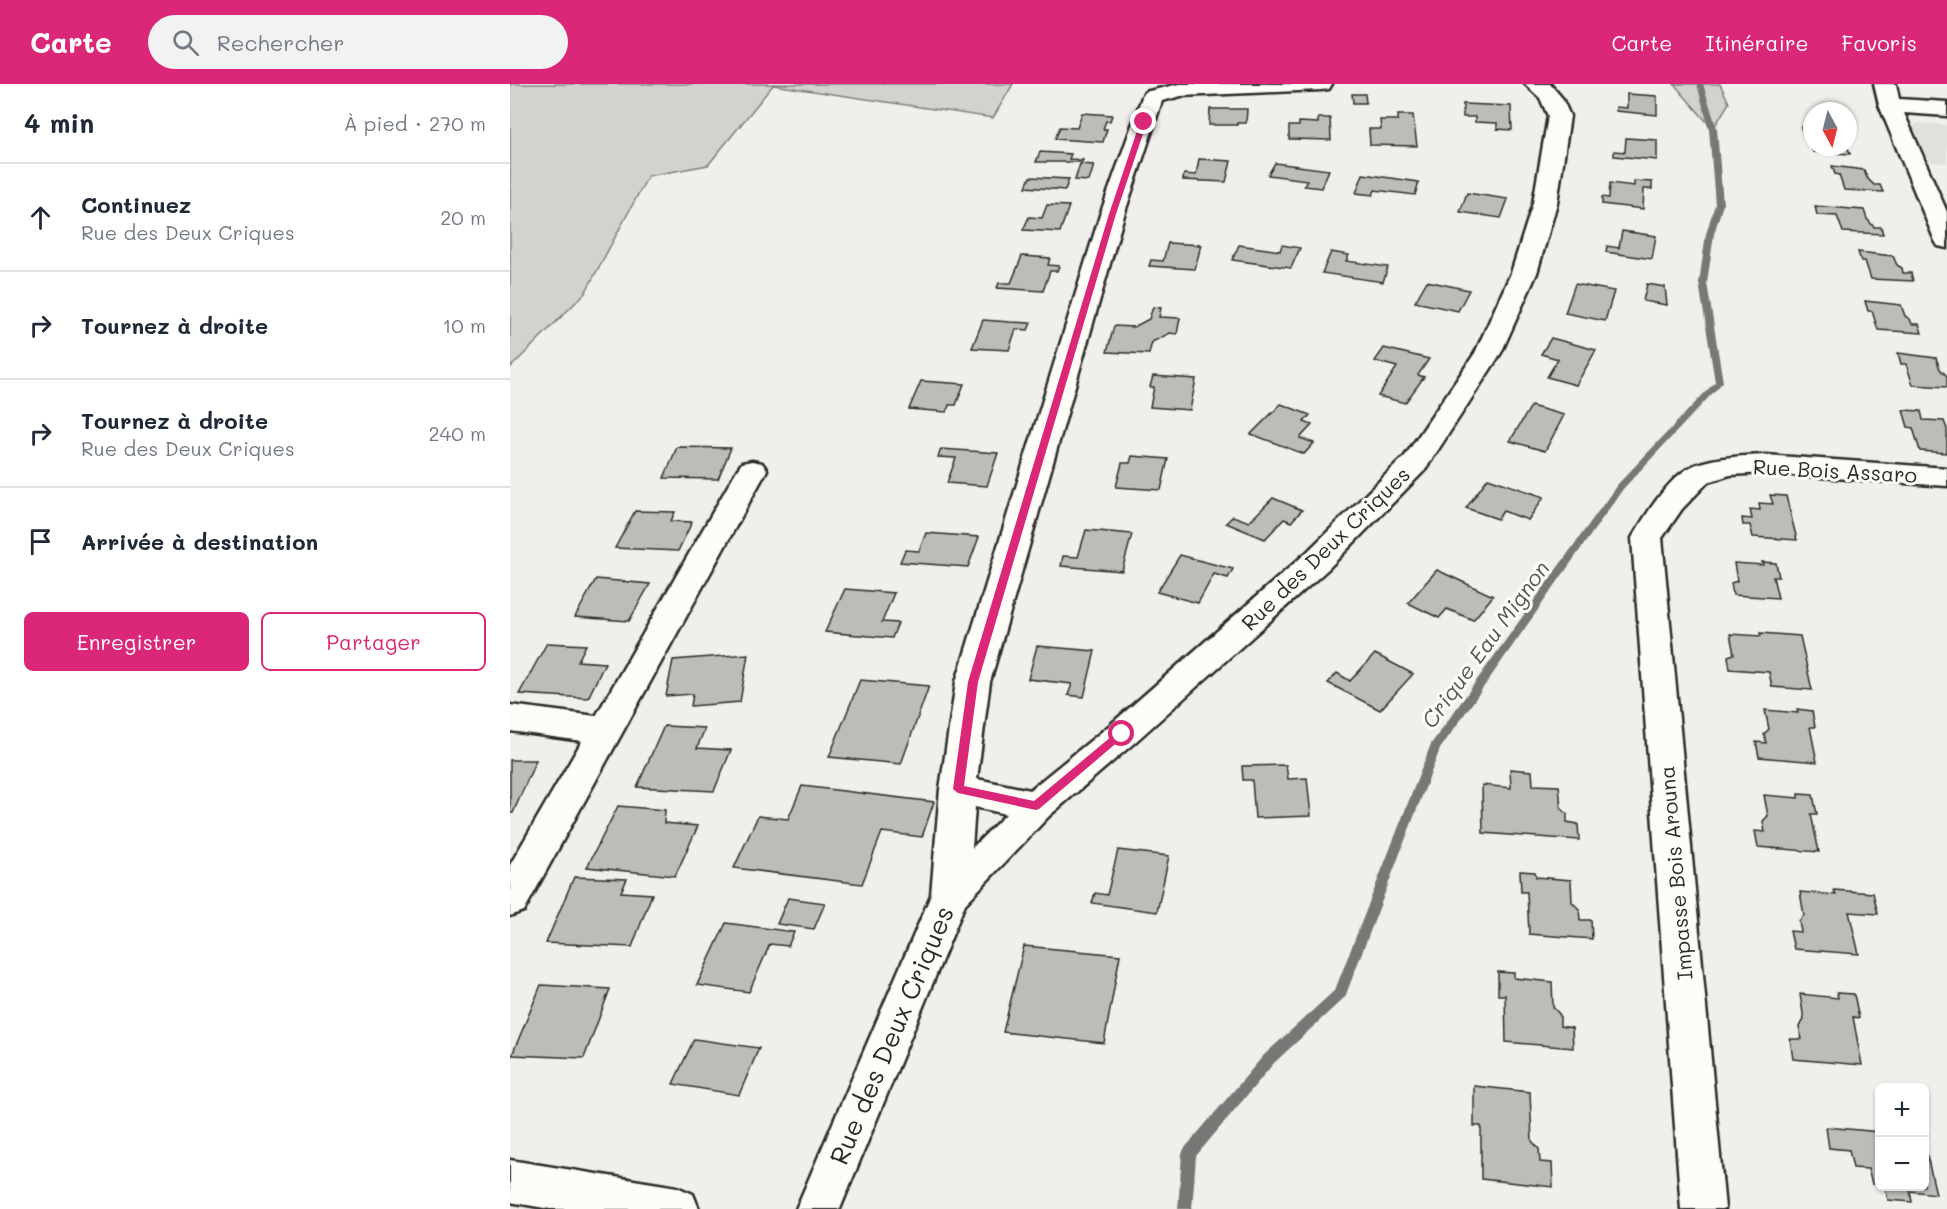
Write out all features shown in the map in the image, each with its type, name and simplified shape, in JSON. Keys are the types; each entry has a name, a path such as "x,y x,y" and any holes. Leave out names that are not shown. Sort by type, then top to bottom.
{"street":[{"name":"Rue des Deux Criques","path":"818,1209 950,895 958,789 973,682 1112,214 1153,97 1181,90 1321,84"},
{"name":"Rue des Deux Criques","path":"950,895 1036,806 1122,734 1317,561 1415,463 1488,353 1524,273 1545,203 1559,117 1555,103 1545,88 1536,84"},
{"path":"1888,94 1947,109"},
{"path":"1888,94 1947,241"},
{"name":"Rue Bois Assaro","path":"1647,538 1671,502 1698,475 1730,466 1766,464 1947,477"},
{"path":"510,900 752,470"},
{"name":"Impasse Bois Arouna","path":"1647,538 1703,1209"},
{"path":"510,718 606,731"},
{"path":"958,789 1036,806"},
{"path":"519,1184 677,1209"}],"shaded area":[{"path":"510,84 1013,84 993,118 773,85 708,165 648,176 585,293 510,368"},
{"path":"1674,84 1720,84 1729,103 1713,129"},
{"path":"1917,123 1947,125 1947,163 1929,162 1912,128"}],"building":[{"path":"1352,94 1365,94 1366,103 1353,103"},
{"path":"1627,94 1657,96 1657,115 1616,111 1616,107 1627,108"},
{"path":"1463,104 1511,106 1512,130 1497,129 1497,123 1475,122 1475,117 1463,117"},
{"path":"1210,109 1247,109 1246,123 1209,125"},
{"path":"1082,113 1112,115 1110,121 1106,121 1103,129 1107,129 1103,142 1055,139 1060,127 1077,128"},
{"path":"1398,115 1413,115 1417,146 1370,145 1369,129 1381,129 1380,120 1398,120"},
{"path":"1318,118 1330,118 1331,140 1289,139 1289,126 1299,126 1299,122 1318,123"},
{"path":"1626,138 1657,140 1657,160 1614,156 1614,151 1625,152"},
{"path":"1040,152 1071,154 1069,159 1083,160 1082,162 1036,162"},
{"path":"1199,159 1231,161 1226,182 1183,180 1184,174 1196,175"},
{"path":"1275,163 1329,170 1321,188 1304,186 1307,180 1268,175"},
{"path":"1080,164 1094,165 1089,181 1075,180"},
{"path":"1832,166 1864,170 1867,178 1874,185 1880,185 1883,192 1844,190 1839,175 1835,174"},
{"path":"1363,174 1419,182 1415,195 1375,190 1373,195 1356,193"},
{"path":"1030,177 1069,179 1065,190 1026,187"},
{"path":"1634,181 1652,182 1652,189 1644,189 1643,209 1602,204 1602,197 1609,198 1610,183 1634,186"},
{"path":"1467,193 1508,199 1501,218 1460,212"},
{"path":"1047,205 1069,206 1060,232 1023,230 1029,217 1042,218"},
{"path":"1815,206 1864,210 1867,219 1874,227 1881,227 1883,234 1843,232 1837,216 1817,215"},
{"path":"1622,231 1656,236 1652,259 1606,252 1607,246 1619,248"},
{"path":"1168,243 1201,245 1195,269 1149,266 1151,260 1163,261"},
{"path":"1239,245 1280,251 1282,245 1300,248 1291,268 1232,260"},
{"path":"1331,252 1349,255 1346,261 1388,267 1383,282 1322,273"},
{"path":"1858,252 1893,256 1903,273 1911,273 1913,281 1871,279 1865,261 1861,261"},
{"path":"1022,256 1050,258 1048,265 1059,266 1057,271 1050,271 1043,291 997,288 999,283 1011,283"},
{"path":"1427,281 1469,290 1458,311 1415,302"},
{"path":"1575,284 1614,291 1605,321 1565,313"},
{"path":"1647,284 1665,287 1667,305 1643,301"},
{"path":"1865,301 1901,305 1905,316 1912,324 1919,324 1922,333 1878,330 1872,311 1868,311"},
{"path":"1153,307 1161,308 1159,317 1180,318 1177,334 1170,333 1152,342 1149,354 1107,352 1114,326 1134,327 1149,319"},
{"path":"983,320 1031,323 1028,330 1016,329 1009,350 972,348"},
{"path":"1551,338 1596,350 1576,385 1547,377 1558,359 1541,354"},
{"path":"1384,348 1429,359 1418,375 1424,377 1405,403 1378,396 1397,367 1375,361"},
{"path":"1898,353 1936,358 1940,369 1947,376 1947,387 1913,385 1906,364 1901,364"},
{"path":"1153,376 1196,379 1190,410 1150,407 1154,387 1150,387"},
{"path":"921,381 964,384 956,405 949,405 947,412 909,409"},
{"path":"1281,404 1310,415 1304,422 1312,425 1300,438 1314,443 1304,454 1251,434"},
{"path":"1531,406 1564,415 1545,451 1510,441"},
{"path":"1903,410 1921,411 1923,420 1944,421 1947,429 1947,453 1920,451 1913,428 1908,427"},
{"path":"677,447 731,448 718,479 664,478"},
{"path":"941,449 998,453 987,486 947,483 956,458 938,457"},
{"path":"1132,456 1168,459 1161,490 1116,487 1122,463 1130,463"},
{"path":"1488,478 1544,497 1528,520 1503,511 1498,519 1466,508"},
{"path":"1770,495 1786,496 1797,540 1753,537 1750,525 1743,525 1742,518 1752,519 1750,509 1760,510 1759,503 1773,504"},
{"path":"1273,498 1302,510 1291,522 1284,519 1265,539 1226,523 1233,516 1249,522"},
{"path":"635,511 675,512 671,521 692,522 678,551 615,548"},
{"path":"1086,530 1132,534 1122,571 1061,566 1063,556 1078,557"},
{"path":"926,533 979,537 968,567 900,562 905,550 919,551"},
{"path":"1180,555 1233,569 1228,578 1214,574 1198,603 1157,592"},
{"path":"1762,562 1776,563 1779,577 1773,577 1778,598 1733,595 1731,583 1737,581 1734,563 1763,565"},
{"path":"1437,570 1493,596 1473,620 1447,609 1439,618 1408,603"},
{"path":"596,579 650,584 629,621 575,617"},
{"path":"845,589 894,593 882,622 898,623 892,638 825,632"},
{"path":"1760,633 1800,636 1812,690 1772,687 1769,672 1730,669 1728,656 1734,654 1730,634 1761,636"},
{"path":"547,643 586,645 578,661 605,663 588,698 519,694"},
{"path":"1037,646 1095,651 1084,697 1068,695 1072,684 1028,679"},
{"path":"748,654 740,702 691,706 693,694 666,696 673,660"},
{"path":"1375,654 1413,674 1380,710 1328,683 1337,673 1350,681"},
{"path":"860,680 929,686 901,764 829,757"},
{"path":"1797,709 1812,711 1815,727 1810,727 1817,762 1759,757 1756,742 1766,743 1764,734 1769,729 1765,710 1798,713"},
{"path":"664,726 705,728 697,748 731,750 714,791 637,787"},
{"path":"510,760 536,760 513,813 510,813"},
{"path":"1286,765 1288,779 1307,778 1311,816 1255,818 1252,780 1243,780 1242,766"},
{"path":"1510,769 1532,771 1533,785 1559,786 1561,808 1567,814 1567,822 1578,824 1579,840 1483,833 1482,785 1511,788"},
{"path":"802,786 934,802 922,837 882,832 862,884 734,868 758,816 788,819"},
{"path":"1798,794 1813,795 1817,814 1811,814 1819,852 1758,847 1755,831 1765,832 1763,821 1768,816 1764,795 1798,798"},
{"path":"618,806 665,810 664,823 698,826 675,876 587,867"},
{"path":"1118,850 1169,856 1157,912 1092,903 1095,893 1107,895"},
{"path":"1520,871 1535,872 1536,877 1571,880 1572,902 1579,909 1580,920 1591,920 1592,939 1529,934 1527,892 1521,892"},
{"path":"574,877 627,879 621,892 652,894 632,947 546,943"},
{"path":"1834,890 1873,893 1878,914 1849,912 1859,954 1794,949 1790,931 1801,932 1799,921 1804,915 1800,892 1836,895"},
{"path":"788,898 825,903 814,929 777,924"},
{"path":"726,923 794,932 788,946 770,944 749,992 697,985"},
{"path":"1024,946 1120,955 1104,1043 1003,1032"},
{"path":"1498,972 1514,973 1514,978 1552,982 1553,1007 1560,1015 1560,1026 1572,1028 1573,1048 1506,1042 1505,995 1498,995"},
{"path":"541,985 610,989 584,1058 512,1055"},
{"path":"1837,993 1854,994 1859,1018 1853,1017 1862,1065 1793,1059 1790,1039 1802,1039 1799,1027 1804,1020 1800,994 1838,998"},
{"path":"694,1039 759,1048 739,1095 673,1084"},
{"path":"1474,1086 1530,1092 1532,1141 1539,1149 1540,1162 1552,1163 1553,1187 1481,1179 1481,1126 1474,1126"},
{"path":"1826,1127 1875,1132 1875,1184 1872,1184 1868,1169 1853,1168 1849,1150 1829,1148"},
{"path":"1929,1164 1936,1194 1910,1191 1929,1191"},
{"path":"1886,1191 1910,1191 1912,1202 1888,1200"}],"waterway":[{"name":"Crique Eau Mignon","path":"1185,1209 1189,1154 1269,1059 1340,993 1435,747 1620,487 1719,382 1703,283 1710,234 1719,204 1713,129 1700,84"}],"route":[{"path":"1122,734 1036,806 958,789 973,682 1112,214 1144,122"}]}
